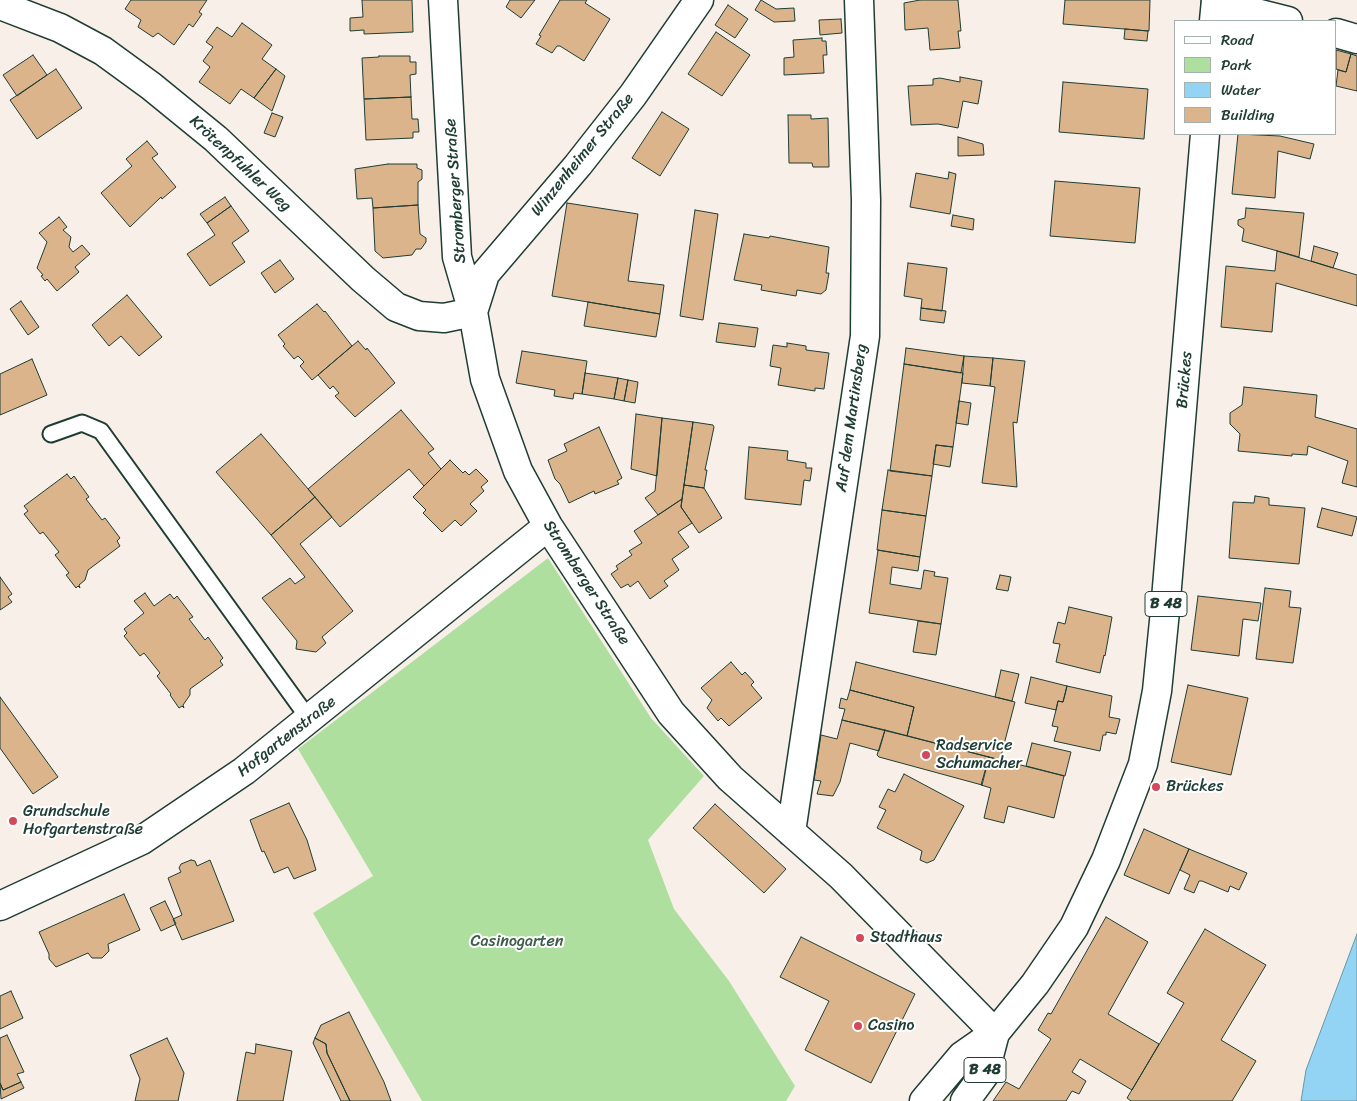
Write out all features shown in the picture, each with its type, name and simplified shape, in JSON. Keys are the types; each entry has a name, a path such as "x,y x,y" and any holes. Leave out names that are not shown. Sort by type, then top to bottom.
{"street":[{"name":"Stromberger Straße","path":"443,0 457,257 473,312 485,378 518,471 548,526 671,713 730,778 841,876 995,1033"},
{"name":"Winzenheimer Straße","path":"473,312 485,274 578,165 633,95 699,0"},
{"name":"Auf dem Martinsberg","path":"791,832 865,336 866,200 859,0"},
{"name":"Krötenpfuhler Weg","path":"0,5 60,28 103,51 152,86 216,139 363,279 396,307 419,316 444,318 473,312"},
{"path":"1215,8 1282,20"},
{"path":"1337,34 1357,39"},
{"name":"Brückes","path":"924,1101 962,1056 995,1033 1036,984 1074,927 1106,860 1143,764 1157,691 1166,611 1205,135"},
{"name":"Hofgartenstraße","path":"0,906 142,840 244,771 548,526"},
{"name":"Brückes","path":"965,1101 984,1075 995,1033"}],"lane":[{"path":"51,434 82,423 101,431 309,719"}],"green space":[{"name":"Casinogarten","path":"548,558 651,718 704,776 648,840 674,909 729,981 795,1086 786,1101 422,1101 313,913 373,876 298,749"}],"water":[{"path":"1357,934 1357,1101 1301,1101 1306,1070"}],"building":[{"path":"131,0 207,0 199,12 202,14 193,27 189,24 174,45 158,33 153,37 138,27 141,20 125,9"},
{"path":"362,0 412,0 413,32 364,34 364,30 350,31 350,18 363,17"},
{"path":"510,0 535,0 521,18 506,7"},
{"path":"560,0 587,0 585,3 610,19 584,61 560,46 557,46 552,53 536,44 541,36 539,35"},
{"path":"761,0 776,9 794,8 795,21 774,22 755,10"},
{"path":"920,0 958,0 961,31 958,31 960,48 930,50 928,28 905,30 904,3"},
{"path":"1065,0 1150,0 1149,31 1063,24"},
{"path":"728,5 748,19 735,38 715,25"},
{"path":"841,19 842,33 820,35 819,20"},
{"path":"242,23 272,45 262,59 276,69 254,98 241,89 230,104 199,82 210,67 203,61 213,47 206,42 217,27 232,37"},
{"path":"1125,29 1148,31 1147,41 1124,39"},
{"path":"716,32 750,55 722,96 688,74"},
{"path":"822,38 822,41 826,41 827,55 823,55 824,73 784,75 784,58 794,57 793,40"},
{"path":"1337,50 1351,54 1346,72 1337,69"},
{"path":"1351,54 1357,56 1357,91 1337,86 1338,70 1346,72"},
{"path":"33,55 47,75 17,96 3,75"},
{"path":"410,56 410,62 416,62 416,74 410,75 411,97 364,99 362,58"},
{"path":"56,69 82,108 37,139 10,100"},
{"path":"276,69 285,76 272,111 254,98"},
{"path":"960,77 982,81 978,104 963,101 958,128 938,124 911,125 908,86 933,85 933,79 940,78 960,82"},
{"path":"1063,82 1148,89 1144,139 1059,132"},
{"path":"411,97 412,119 418,119 419,132 413,132 413,138 366,140 364,99"},
{"path":"662,112 689,129 660,176 632,158"},
{"path":"272,113 283,117 275,137 264,133"},
{"path":"788,115 811,115 811,119 828,118 829,167 813,167 812,163 789,163"},
{"path":"1238,135 1280,136 1314,144 1310,159 1278,151 1275,198 1232,194"},
{"path":"958,137 983,144 984,155 958,156"},
{"path":"147,141 158,154 152,158 176,187 162,199 161,197 130,227 101,193 132,166 126,159"},
{"path":"388,164 417,164 417,168 422,170 422,179 418,182 418,205 373,208 372,198 357,199 355,169"},
{"path":"949,172 956,174 950,214 910,207 916,173 948,179"},
{"path":"1055,181 1140,188 1135,243 1050,236"},
{"path":"225,197 231,206 207,223 200,214"},
{"path":"567,203 638,214 628,281 664,285 660,314 552,296"},
{"path":"418,205 420,234 426,238 426,242 421,249 416,249 412,255 383,258 375,251 373,208"},
{"path":"231,206 249,231 232,243 245,262 210,286 187,254 215,235 207,223"},
{"path":"1246,208 1304,213 1299,257 1242,241 1244,229 1238,225 1238,220 1245,218"},
{"path":"695,210 718,214 703,320 680,316"},
{"path":"953,215 974,219 973,230 951,226"},
{"path":"59,217 67,227 63,230 71,237 69,247 73,252 82,245 90,254 75,267 79,272 57,291 47,279 45,281 37,268 47,242 39,233"},
{"path":"744,234 769,238 770,236 829,247 826,273 829,273 826,290 821,294 797,290 796,296 761,290 762,285 734,280"},
{"path":"1314,246 1338,253 1333,268 1311,261"},
{"path":"1277,251 1357,275 1357,306 1276,283 1272,332 1221,327 1226,266 1275,271"},
{"path":"280,260 294,279 275,293 261,273"},
{"path":"908,263 947,268 942,311 921,308 922,299 904,296"},
{"path":"127,295 162,337 139,356 121,336 109,346 92,325"},
{"path":"21,301 39,327 28,335 10,309"},
{"path":"588,302 660,314 656,337 584,326"},
{"path":"317,304 325,311 352,346 312,380 300,366 304,362 298,356 294,359 283,346 285,344 278,335"},
{"path":"921,308 946,311 944,323 920,320"},
{"path":"719,323 758,328 755,347 716,342"},
{"path":"358,341 366,350 367,348 395,383 355,417 335,396 339,393 333,386 330,389 318,375"},
{"path":"787,343 806,346 806,350 829,353 824,389 815,388 815,391 778,385 781,368 770,366 773,345 787,347"},
{"path":"906,348 964,356 961,373 904,364"},
{"path":"522,351 587,361 582,394 574,393 573,399 554,396 555,390 516,383"},
{"path":"964,356 993,358 990,386 962,383"},
{"path":"993,358 1025,361 1017,423 1013,422 1017,487 982,483 995,387 990,386"},
{"path":"32,359 47,395 0,415 0,374"},
{"path":"904,364 963,373 953,447 936,445 932,476 890,471"},
{"path":"585,373 618,378 614,399 582,394"},
{"path":"618,378 628,380 624,401 614,399"},
{"path":"628,380 638,382 635,403 624,401"},
{"path":"1244,387 1317,395 1315,417 1357,429 1357,487 1342,483 1348,461 1308,446 1307,455 1292,454 1292,456 1238,451 1240,434 1230,424 1230,413 1242,405"},
{"path":"959,401 971,403 968,425 956,423"},
{"path":"401,410 434,449 428,453 441,469 424,486 409,469 340,527 308,489"},
{"path":"636,414 662,418 657,476 631,469"},
{"path":"662,418 693,422 682,499 658,515 645,498 655,491"},
{"path":"693,422 713,425 714,427 705,470 707,470 704,488 684,485"},
{"path":"599,427 622,478 617,481 619,484 595,494 594,491 569,503 560,484 555,479 548,460 567,451 564,444"},
{"path":"261,434 315,497 271,535 216,472"},
{"path":"936,445 953,447 950,467 933,464"},
{"path":"749,447 788,451 787,460 806,463 806,468 812,468 810,481 804,480 801,505 745,499"},
{"path":"450,460 463,473 465,471 469,475 476,469 488,481 481,487 484,491 470,504 477,511 461,526 455,520 442,532 423,513 426,510 413,497"},
{"path":"888,470 932,476 926,516 882,510"},
{"path":"67,474 71,479 74,476 89,497 86,499 102,520 105,518 120,538 117,541 120,546 88,570 85,580 79,585 80,588 78,586 76,588 66,575 69,573 55,555 59,552 43,532 40,534 24,514 28,511 24,506"},
{"path":"684,485 704,488 722,518 699,533 681,507"},
{"path":"1255,496 1269,498 1269,505 1305,508 1299,564 1229,558 1233,502 1254,503"},
{"path":"315,497 332,517 300,544 353,611 322,637 326,643 316,652 296,649 297,641 262,598 290,578 295,584 305,577 271,535"},
{"path":"682,499 681,507 692,523 678,532 689,547 672,559 679,570 664,581 668,586 650,599 638,581 630,587 628,584 621,588 611,574 618,569 616,566 632,555 629,551 642,543 634,531"},
{"path":"1322,508 1357,517 1352,536 1317,527"},
{"path":"882,510 926,516 920,557 877,550"},
{"path":"878,550 920,557 918,571 892,567 890,584 921,589 924,570 935,572 934,576 948,578 941,624 869,613"},
{"path":"1000,575 1011,577 1008,591 996,589"},
{"path":"0,577 12,594 8,597 12,602 0,610"},
{"path":"1265,588 1291,591 1289,607 1301,608 1293,663 1256,659"},
{"path":"145,593 154,606 170,594 174,599 177,596 193,617 189,619 205,640 208,637 223,658 220,661 223,665 190,689 190,695 183,705 184,708 182,706 179,708 157,676 160,673 144,653 140,656 124,636 127,633 124,629 144,613 134,601"},
{"path":"1198,596 1261,603 1258,621 1243,619 1239,656 1191,650"},
{"path":"1069,607 1112,617 1100,673 1056,662 1060,644 1053,643 1058,622 1065,624"},
{"path":"918,621 941,624 936,655 913,652"},
{"path":"731,662 742,675 745,672 754,682 751,685 762,698 729,726 721,718 718,721 707,708 712,700 701,688"},
{"path":"856,662 1015,702 1000,760 907,736 914,707 850,690"},
{"path":"1001,670 1019,674 1012,701 995,697"},
{"path":"1031,677 1067,686 1063,702 1058,701 1056,710 1025,703"},
{"path":"1188,685 1248,698 1231,775 1171,762"},
{"path":"1067,686 1112,696 1109,717 1120,719 1116,734 1106,732 1106,735 1103,735 1100,751 1054,741 1058,727 1052,726 1058,701 1063,702"},
{"path":"850,690 914,707 907,736 842,720 845,709 839,708 841,698 847,700"},
{"path":"0,697 58,777 33,794 0,748"},
{"path":"842,720 885,730 879,751 850,743 840,782 833,796 817,794 821,781 814,780 821,735 837,739"},
{"path":"885,730 989,757 982,785 879,757 877,755"},
{"path":"1032,743 1071,752 1065,776 1026,766"},
{"path":"989,757 1064,776 1054,818 1008,806 1004,823 984,818 991,788 981,785"},
{"path":"904,774 964,806 934,860 927,863 920,860 922,851 877,828 886,810 879,807 888,789 895,792"},
{"path":"289,803 307,840 316,870 294,879 288,867 274,873 264,851 262,852 250,820"},
{"path":"715,804 786,869 764,893 693,828"},
{"path":"1144,829 1189,849 1169,894 1124,875"},
{"path":"1189,849 1247,873 1239,890 1230,886 1228,892 1202,881 1199,881 1194,893 1184,889 1190,875 1180,870"},
{"path":"191,860 195,861 197,866 210,860 234,921 182,940 173,919 182,915 168,878 181,872 179,868 181,864"},
{"path":"124,894 140,930 108,944 109,951 102,958 92,958 88,953 56,967 49,959 49,954 39,932"},
{"path":"165,901 176,924 161,931 150,908"},
{"path":"1106,917 1148,942 1108,1014 1159,1044 1132,1090 1080,1059 1072,1072 1086,1081 1079,1094 1072,1091 1066,1101 993,1101 1006,1082 1019,1089 1051,1039 1038,1030 1048,1013 1051,1014"},
{"path":"1205,929 1266,965 1221,1040 1256,1061 1232,1101 1131,1101 1127,1098 1184,1003 1167,993"},
{"name":"Casino","path":"801,937 915,994 871,1083 805,1050 829,1001 780,977"},
{"path":"11,991 23,1018 0,1029 0,996"},
{"path":"349,1012 384,1082 391,1101 350,1101 327,1053 326,1044 315,1038 321,1025"},
{"path":"7,1035 24,1072 17,1074 21,1082 3,1090 0,1083 0,1038"},
{"path":"167,1038 184,1073 178,1101 135,1101 140,1079 130,1055"},
{"path":"315,1038 326,1044 327,1053 350,1101 341,1101 313,1043"},
{"path":"256,1044 292,1051 283,1101 237,1101 246,1052 255,1054"},
{"path":"21,1082 24,1088 1,1099 0,1083 3,1090"}],"place":[{"name":"Radservice Schumacher","path":"926,755"},
{"name":"Brückes","path":"1156,787"},
{"name":"Grundschule Hofgartenstraße","path":"13,821"},
{"name":"Stadthaus","path":"860,938"},
{"name":"Casino","path":"858,1026"}]}
